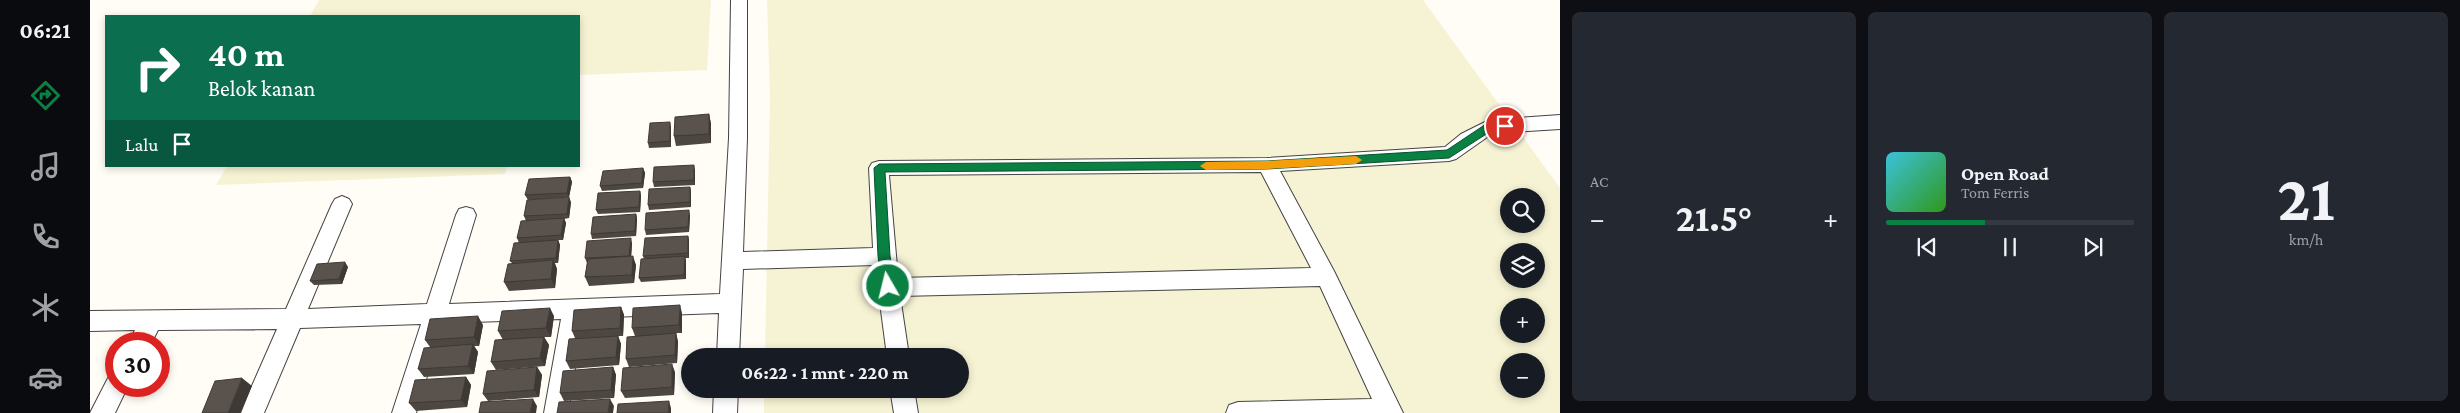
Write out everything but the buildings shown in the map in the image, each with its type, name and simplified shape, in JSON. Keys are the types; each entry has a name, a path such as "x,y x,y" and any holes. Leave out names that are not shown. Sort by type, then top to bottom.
{"street":[{"path":"728,348 738,138 739,0"},
{"path":"897,348 884,256 879,168 1267,165 1449,154 1468,139 1489,127 1557,126"},
{"path":"1238,413 1390,412 1326,277 1267,165"},
{"path":"252,413 342,204"},
{"path":"404,413 466,215"},
{"path":"732,261 884,256"},
{"path":"888,286 1326,277"},
{"path":"90,321 293,318 730,302"},
{"path":"556,413 574,308"},
{"path":"146,332 152,320"},
{"path":"102,413 110,397"},
{"path":"725,413 726,398"},
{"path":"904,398 906,413"}],"shaded area":[{"path":"319,0 711,0 707,70 580,75 580,15 311,15"},
{"path":"767,0 1423,0 1560,188 1560,413 764,413 764,398 969,398 969,348 765,348 770,98"},
{"path":"226,167 507,167 505,174 216,185"}],"slow traffic":[{"path":"1206,166 1356,160"}],"route":[{"path":"888,286 884,256 879,168 1267,165 1449,154 1468,139 1489,127 1505,126"}]}
